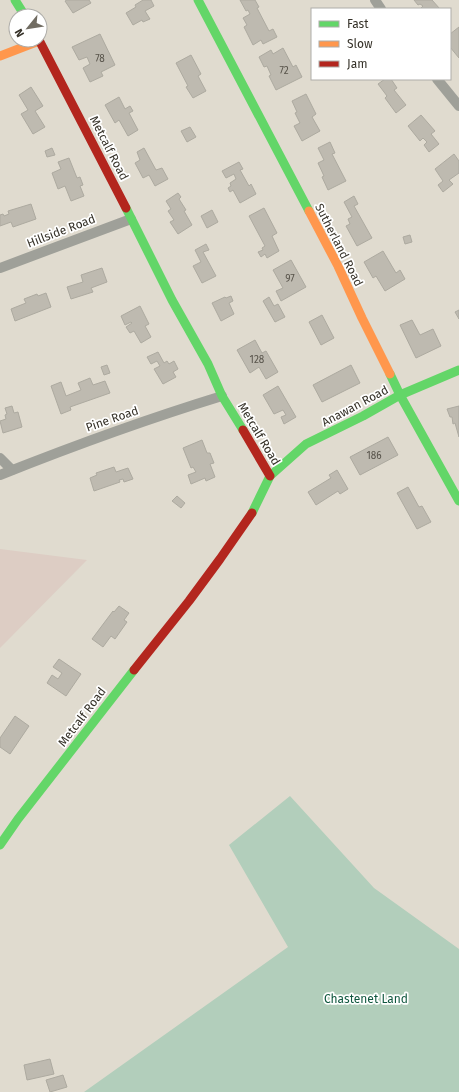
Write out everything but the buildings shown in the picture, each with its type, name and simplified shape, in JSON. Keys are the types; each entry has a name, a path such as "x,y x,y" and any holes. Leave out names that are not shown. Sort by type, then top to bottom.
{"street":[{"name":"Sutherland Road","path":"198,0 338,266 400,395 459,501"},
{"path":"0,56 20,48"},
{"name":"Metcalf Road","path":"0,845 18,819 53,776 119,688 189,601 220,559 254,509 270,476 222,396 208,364 172,300 43,48"},
{"path":"438,80 459,106"},
{"name":"Hillside Road","path":"0,268 131,219"},
{"name":"Anawan Road","path":"270,476 306,444 363,416 400,395 459,370"},
{"name":"Pine Road","path":"0,475 94,438 175,410 222,396"},
{"path":"0,458 12,470"}],"shaded area":[{"path":"0,549 87,560 0,648"}],"green space":[{"name":"Chastenet Land","path":"290,796 374,888 459,949 459,1092 84,1092 288,947 229,845"}],"traffic: fast":[{"path":"15,0 20,8"},
{"path":"198,0 309,211"},
{"path":"126,208 172,300 208,364 222,396 243,430"},
{"path":"252,513 270,476 306,444 363,416 400,395 459,370"},
{"path":"390,374 400,395 459,501"},
{"path":"0,845 18,819 134,670"}],"traffic: slow":[{"path":"0,56 21,48"},
{"path":"309,211 338,266 390,374"}],"traffic: jam":[{"path":"43,48 126,208"},
{"path":"243,430 270,476"},
{"path":"134,670 189,601 252,513"}]}
